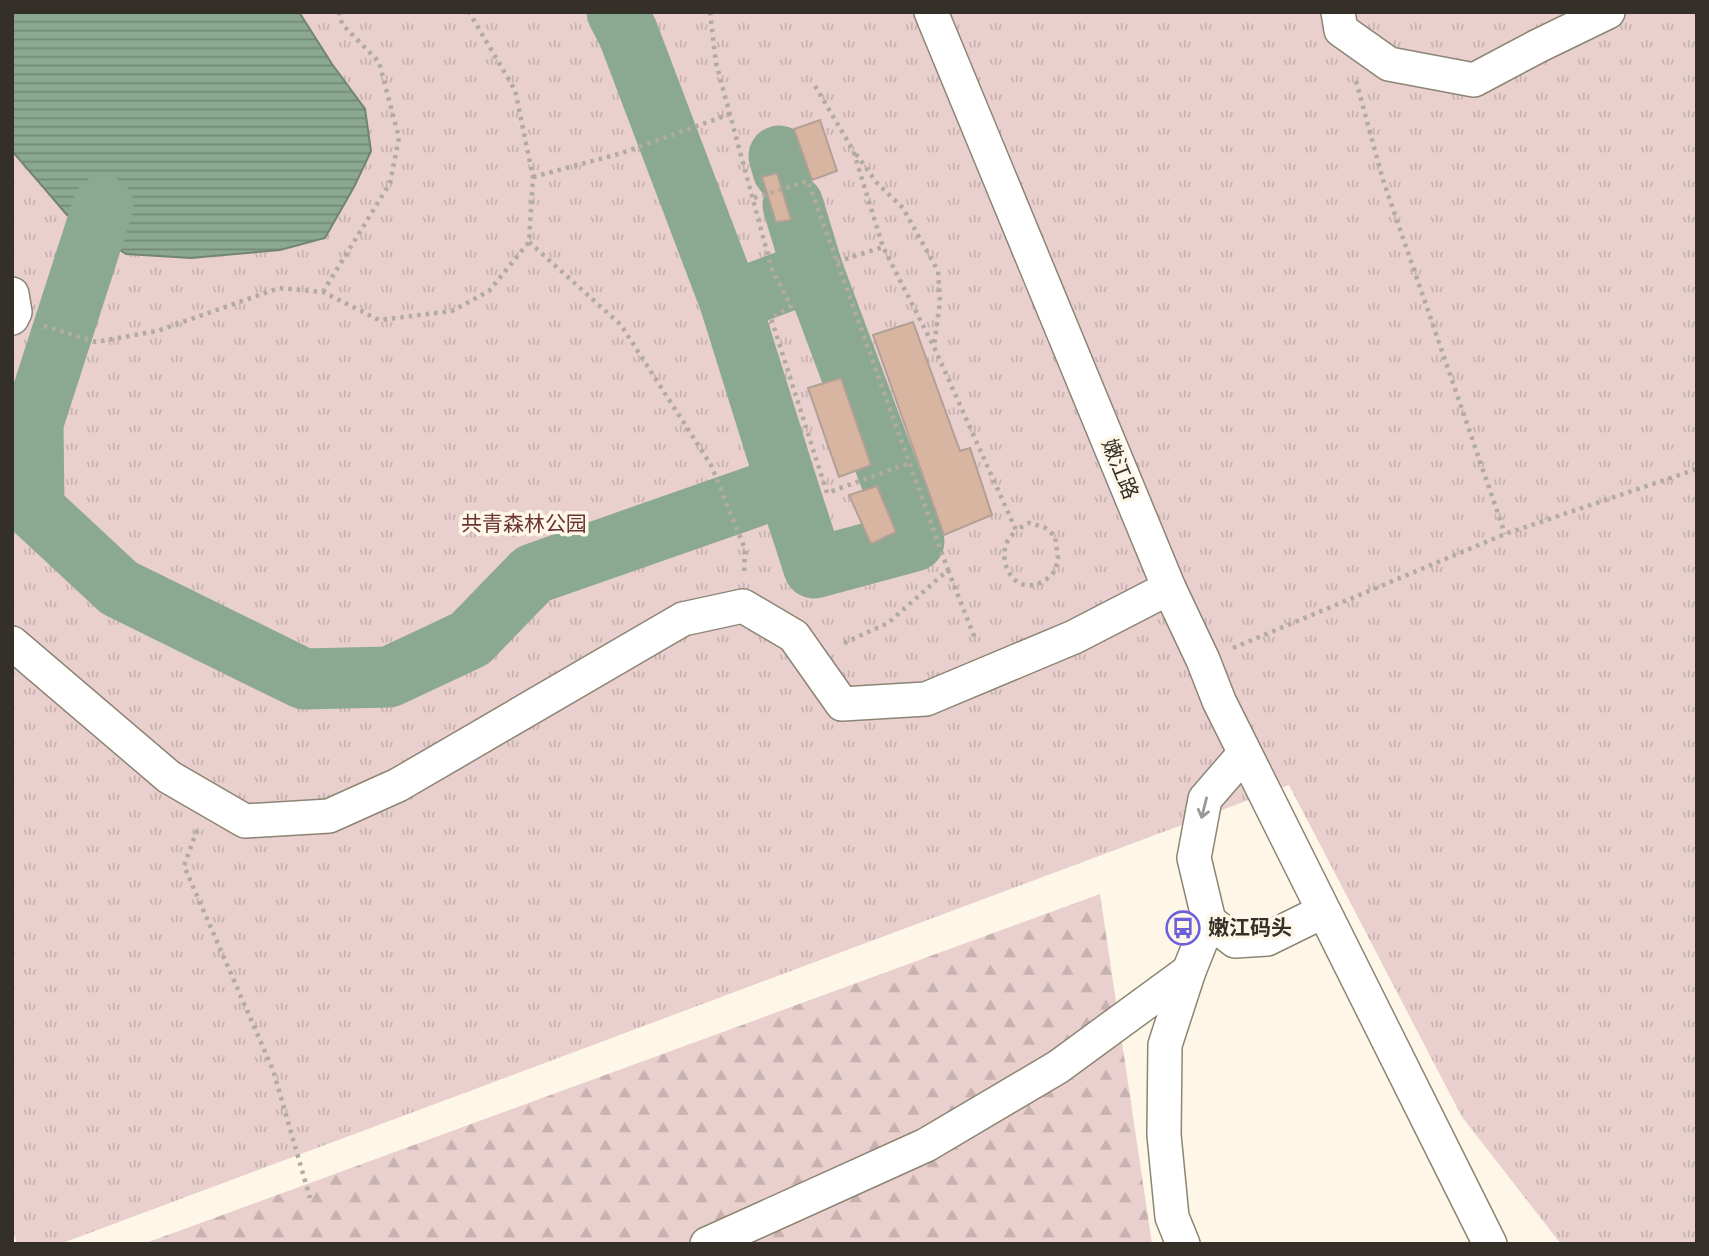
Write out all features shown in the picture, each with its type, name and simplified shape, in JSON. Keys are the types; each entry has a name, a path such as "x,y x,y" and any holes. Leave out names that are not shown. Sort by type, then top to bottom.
{"street":[{"name":"嫩江路","path":"932,12 1169,588 1219,701 1490,1244"},
{"path":"1338,12 1341,30 1389,64 1474,80 1608,12"},
{"path":"12,294 15,312 12,318"},
{"path":"12,643 169,777 245,821 329,816 398,785 683,619 743,606 794,636 842,705 926,699 1074,638 1169,588"},
{"path":"1183,1244 1172,1217 1164,1135 1165,1045 1189,971 1209,921 1194,858 1205,799 1244,754"},
{"path":"1209,921 1236,941 1267,939 1322,912"},
{"path":"707,1244 926,1145 1058,1067 1189,971"}],"path":[{"path":"323,292 390,183 399,138 379,62 342,24 339,12"},
{"path":"44,327 96,342 157,331 279,288 323,292 379,320 452,311 489,291 529,242 533,177 515,90 469,12"},
{"path":"710,12 716,63 772,270 791,306 771,318 827,493 909,463"},
{"path":"1355,80 1383,180 1505,534"},
{"path":"816,86 853,150 877,183 903,208 938,271 940,301 934,346"},
{"path":"533,177 622,153 730,114"},
{"path":"853,150 883,247 934,346 1016,530"},
{"path":"754,198 808,181 988,674"},
{"path":"529,242 621,325 711,465 745,549"},
{"path":"837,262 883,247"},
{"path":"1203,660 1505,534 1697,469"},
{"path":"1029,523 1044,527 1055,536 1058,558 1055,571 1042,582 1025,586 1013,580 1004,562 1007,542 1016,530 1029,523"},
{"path":"794,636 834,647 888,623 948,570"},
{"path":"209,800 184,866 272,1070 310,1198"}],"green space":[{"name":"共青森林公园","path":"12,12 1697,12 1697,1244 1561,1244 1462,1117 1289,785 60,1244 17,1244 12,1228"},
{"path":"1100,894 1152,1244 143,1244"}],"shaded area":[{"path":"12,12 299,12 365,109 371,151 325,238 280,250 191,258 126,254 67,215 12,151"}],"building":[{"path":"820,120 837,171 812,180 794,129"},
{"path":"777,173 791,220 776,222 762,177"},
{"path":"913,322 960,451 970,448 992,515 944,535 873,335"},
{"path":"841,378 871,465 839,477 808,388"},
{"path":"877,486 896,532 871,544 849,495"}],"waterway":[{"path":"103,206 33,423 34,509 119,588 304,679 389,677 470,639 533,574 787,485 730,302 628,33 617,12"},
{"path":"779,156 783,170"},
{"path":"793,205 813,271"},
{"path":"730,302 813,271 914,541 814,568 787,485"}],"place":[{"name":"嫩江码头","path":"1183,928"}]}
